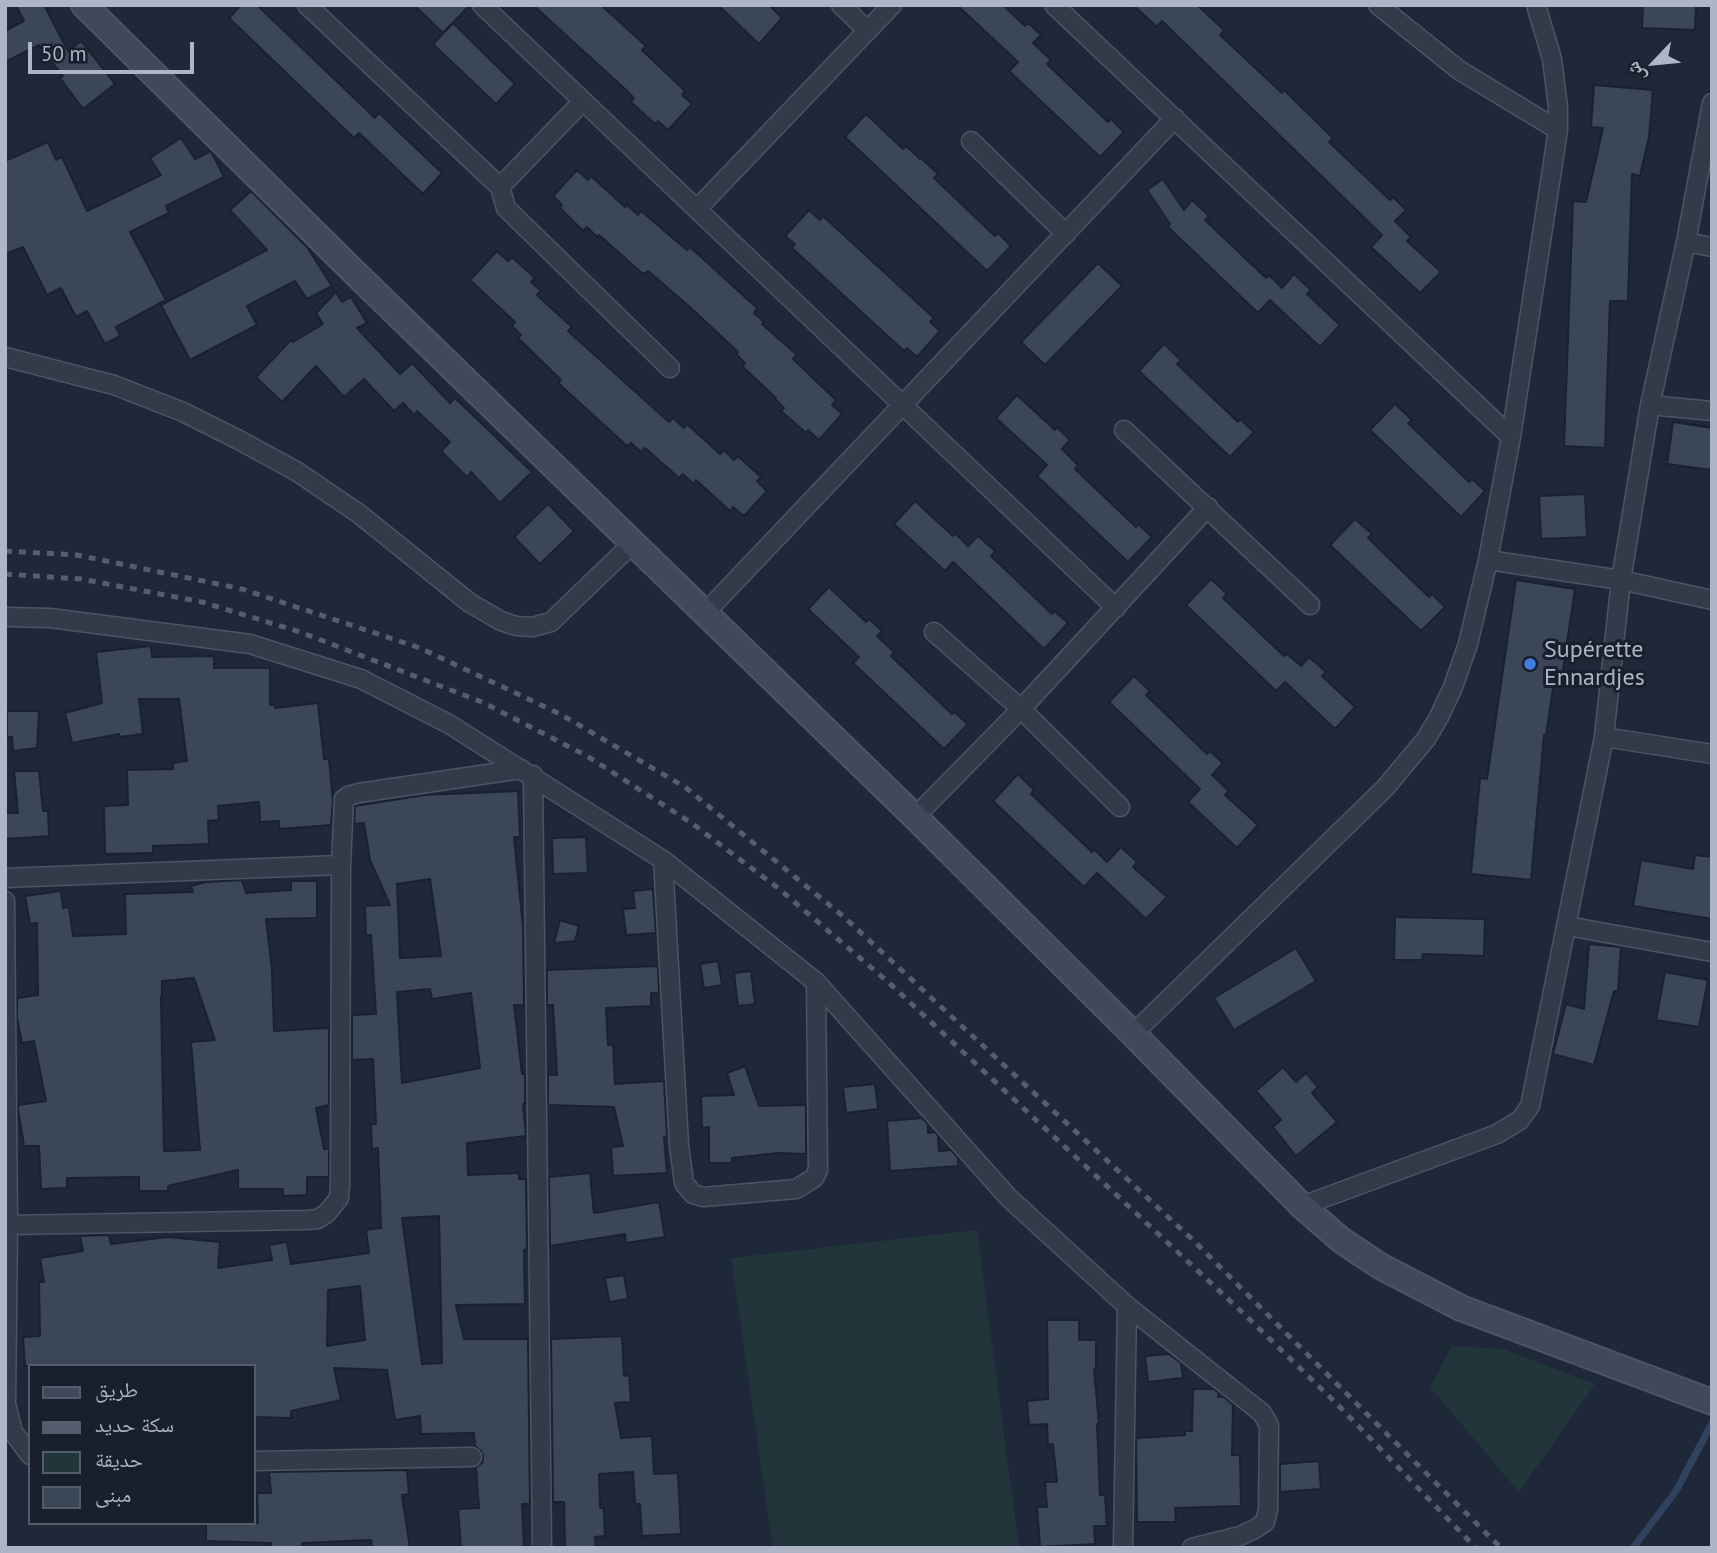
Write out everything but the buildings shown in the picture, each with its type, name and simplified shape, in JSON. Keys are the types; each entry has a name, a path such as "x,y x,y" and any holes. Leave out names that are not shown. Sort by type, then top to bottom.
{"main road":[{"path":"84,5 915,817 1303,1206 1341,1240 1380,1266 1461,1308 1712,1402"}],"street":[{"path":"307,5 500,187 506,208 670,368"},
{"path":"482,5 1116,608"},
{"path":"841,5 867,30"},
{"path":"697,209 892,5"},
{"path":"1054,5 1511,437"},
{"path":"1378,5 1459,70 1558,130"},
{"path":"1133,1034 1385,788 1426,740 1453,687 1468,644 1488,560 1511,437 1558,130 1552,59 1536,5"},
{"path":"500,187 583,101"},
{"path":"1303,1206 1476,1143 1510,1128 1530,1106 1604,737 1621,580 1650,405 1686,242 1712,103"},
{"path":"705,613 1175,118"},
{"path":"971,141 1066,234"},
{"path":"1686,242 1712,247"},
{"path":"5,357 114,385 183,412 239,440 296,471 358,513 470,603 501,621 516,626 533,627 551,622 633,543"},
{"path":"1650,405 1712,411"},
{"path":"1124,430 1310,605"},
{"path":"915,817 1021,709 1208,507"},
{"path":"1488,560 1621,580 1712,600"},
{"path":"5,617 50,618 250,644 361,679 449,724 663,860 816,982 1009,1198 1127,1306 1262,1412 1269,1425 1268,1510 1265,1522 1240,1536 1192,1548"},
{"path":"934,632 1021,709 1121,807"},
{"path":"1604,737 1712,754"},
{"path":"8,1224 306,1220 318,1219 332,1209 339,1198 340,1185 343,802 346,797 527,772"},
{"path":"527,772 542,1548"},
{"path":"663,860 679,1145 684,1183 693,1194 703,1196 796,1189 814,1178 818,1170 816,982"},
{"path":"5,878 341,865"},
{"path":"5,901 8,1224 6,1404 13,1432 28,1452"},
{"path":"1567,926 1712,951"},
{"path":"1123,1548 1127,1306"},
{"path":"256,1461 472,1457"}],"green space":[{"path":"977,1230 1019,1548 773,1548 731,1258"},
{"path":"1452,1346 1503,1349 1595,1384 1519,1492 1430,1387"}],"waterway":[{"path":"1633,1548 1676,1491 1712,1423"}],"railway":[{"path":"5,551 77,555 242,589 420,648 560,714 685,787 844,917 1194,1241 1501,1548"},
{"path":"5,574 81,579 202,602 300,632 482,702 587,756 690,822 778,888 887,981 1242,1312 1337,1404 1476,1548"}],"place":[{"name":"Supérette Ennardjes","path":"1530,664"}]}
